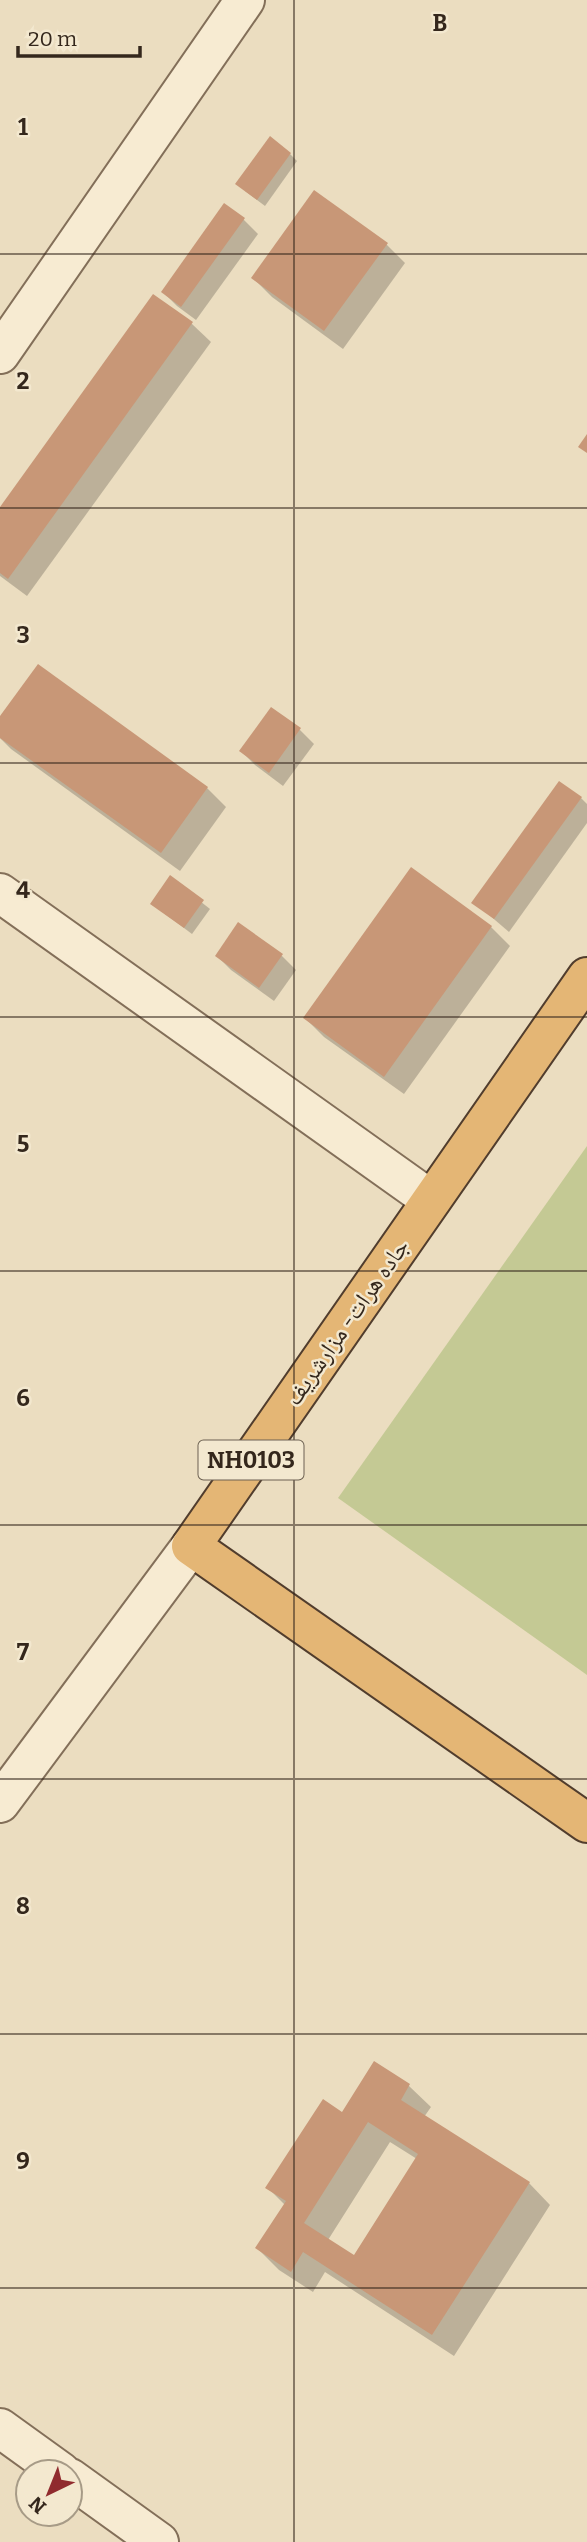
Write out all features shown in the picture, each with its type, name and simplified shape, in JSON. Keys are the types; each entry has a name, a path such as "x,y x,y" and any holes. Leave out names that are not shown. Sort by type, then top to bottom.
{"highway":[{"name":"جاده هرات- مزارشریف","path":"191,1545 587,977"},
{"path":"191,1545 587,1823"}],"street":[{"path":"0,354 245,0"},
{"path":"0,893 431,1200"},
{"path":"0,1803 191,1545"},
{"path":"0,2428 42,2458"},
{"path":"84,2488 159,2542"}],"green space":[{"path":"587,1146 587,1675 338,1498"}],"building":[{"path":"270,136 291,153 257,200 235,184"},
{"path":"314,190 388,243 324,331 251,278"},
{"path":"224,203 245,218 181,307 161,292"},
{"path":"153,294 193,322 8,579 0,573 0,507"},
{"path":"587,434 587,453 578,447"},
{"path":"38,664 208,787 161,853 0,738 0,716"},
{"path":"271,707 301,728 269,773 239,751"},
{"path":"559,781 582,797 494,919 471,903"},
{"path":"411,867 492,926 384,1077 303,1018"},
{"path":"170,875 204,900 184,928 150,904"},
{"path":"238,922 283,954 259,988 215,956"},
{"path":"374,2061 410,2084 401,2100 530,2182 432,2335 303,2252 291,2272 255,2248 286,2201 265,2188 323,2099 342,2112","holes":["368,2122 418,2154 354,2255 304,2223"]}]}
